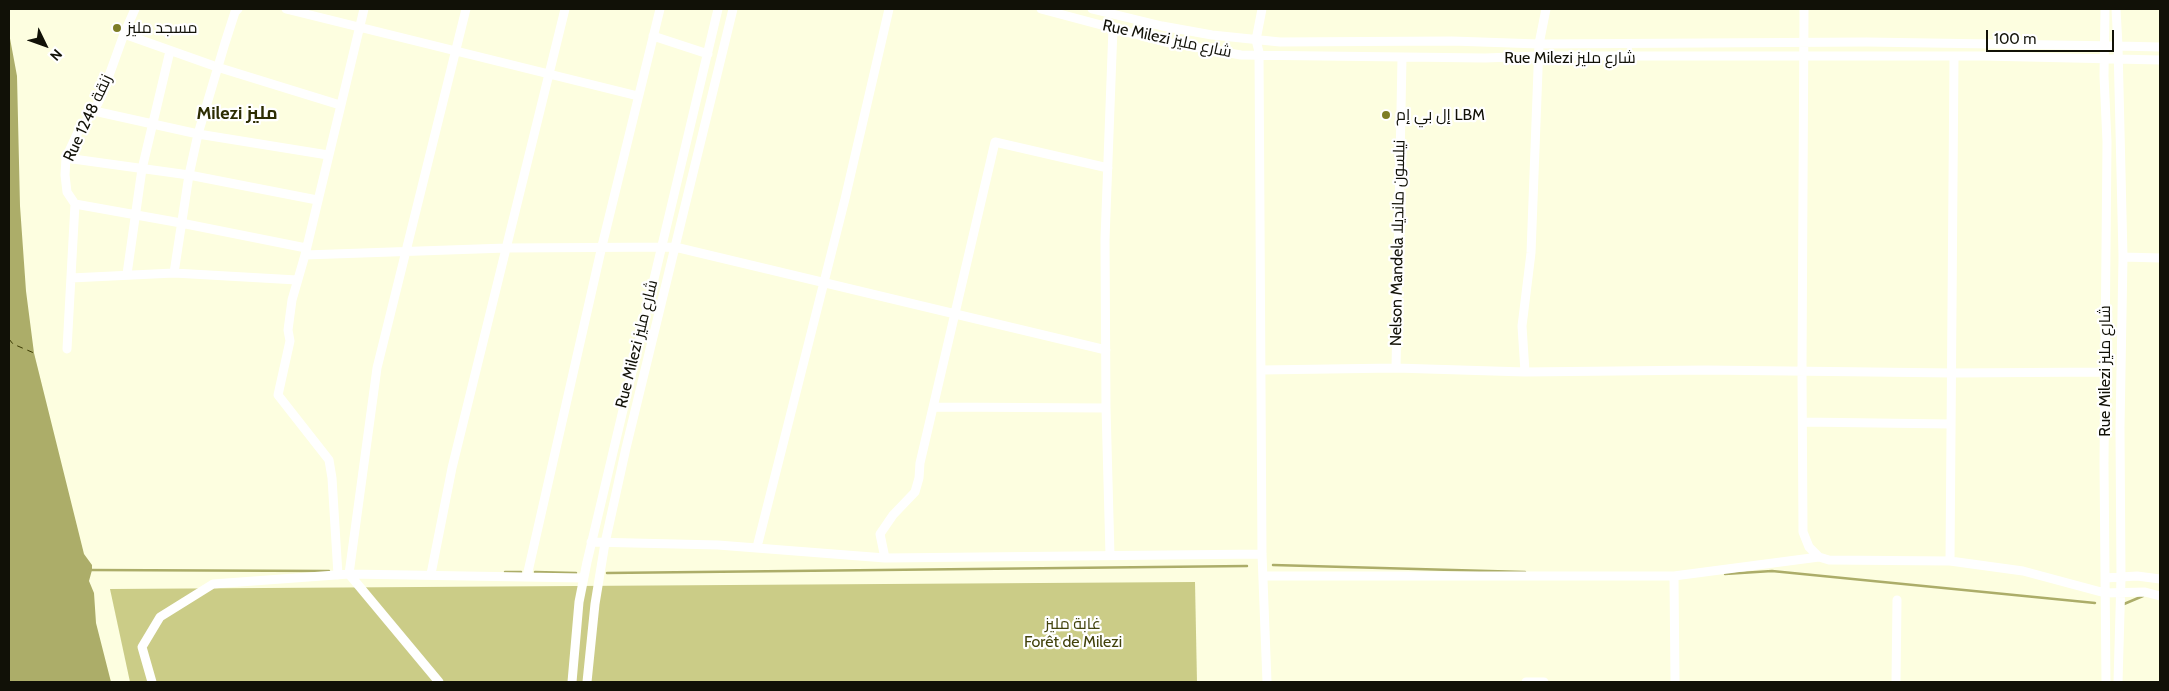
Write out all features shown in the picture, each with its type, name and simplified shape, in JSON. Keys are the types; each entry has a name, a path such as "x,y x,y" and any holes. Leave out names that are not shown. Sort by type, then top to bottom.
{"street":[{"name":"Rue 1248 زنقة","path":"67,349 75,204 67,192 66,158 78,132 94,111 102,95 135,9"},
{"path":"174,273 189,175 198,134 217,67 235,12 238,9"},
{"path":"286,9 638,96"},
{"path":"338,575 332,478 329,460 278,395 290,342 288,330 297,280 364,9"},
{"path":"439,682 349,574 377,368 466,9"},
{"path":"431,574 452,468 565,9"},
{"path":"527,576 602,246 660,9"},
{"name":"Rue Milezi شارع مليز","path":"572,682 583,578 718,9"},
{"name":"Rue Milezi شارع مليز","path":"587,682 595,604 605,543 733,9"},
{"path":"757,548 889,9"},
{"name":"Rue Milezi شارع مليز","path":"1041,9 1202,49 1260,56 1402,58 1538,56 1954,56 2118,60"},
{"name":"Rue Milezi شارع مليز","path":"1092,9 1162,26 1280,42 1452,40 1539,44 1804,43 2118,46 2122,257 2121,578 2118,682"},
{"path":"1262,9 1256,40 1260,56 1262,554 1267,682"},
{"path":"1524,372 1522,326 1531,253 1538,56 1546,9"},
{"path":"1804,9 1803,532 1809,547 1819,556 1828,560 1950,562 2023,571 2105,593 2145,592 2160,596"},
{"path":"2104,46 2105,9"},
{"path":"2116,9 2118,46 2160,47"},
{"path":"1110,555 1106,408 1105,240 1113,28"},
{"path":"124,34 217,67 340,105"},
{"path":"653,36 708,54"},
{"name":"Rue Milezi شارع مليز","path":"2104,46 2107,142 2106,682"},
{"path":"127,274 142,169 170,51"},
{"path":"1950,562 1953,373 1954,56"},
{"name":"Nelson Mandela نيلسون مانديلا","path":"1396,368 1402,58"},
{"path":"2118,60 2160,60"},
{"path":"94,111 198,134 328,155"},
{"path":"885,558 880,534 893,515 915,492 995,142 1108,168"},
{"path":"66,158 189,175 317,200"},
{"path":"75,204 181,223 305,252 506,248 565,249 602,246 675,247 1106,350"},
{"path":"2122,257 2160,258"},
{"path":"71,278 174,273 297,280"},
{"path":"1262,370 1396,368 1524,372 2106,372"},
{"path":"935,407 1106,408"},
{"path":"1803,422 1951,424"},
{"path":"591,542 757,548 885,558 1262,554"},
{"path":"1263,576 1674,576 1819,556"},
{"path":"152,682 142,647 160,617 212,584 349,574 583,578"},
{"path":"1674,576 1675,682"},
{"path":"2105,578 2137,576 2160,579"},
{"path":"1896,682 1897,600"},
{"path":"1526,682 1544,682"}],"green space":[{"name":"غابة مليز Forêt de Milezi","path":"1195,582 1197,682 130,682 110,589"}],"shaded area":[{"path":"9,33 17,76 20,206 26,291 34,353 84,554 92,565 89,581 94,593 96,623 111,682 9,682"}],"waterway":[{"path":"1273,565 1525,572"},
{"path":"607,573 1247,566"},
{"path":"90,570 329,571"},
{"path":"1725,574 1772,571 2095,603"},
{"path":"505,572 521,572"},
{"path":"535,572 576,573"},
{"path":"2124,604 2143,596"}],"ferry route":[{"path":"9,339 13,344 34,353"}],"place":[{"name":"مسجد مليز","path":"117,28"},
{"name":"إل بي إم LBM","path":"1386,115"}],"district":[{"name":"Milezi مليز","path":"237,114"}]}
